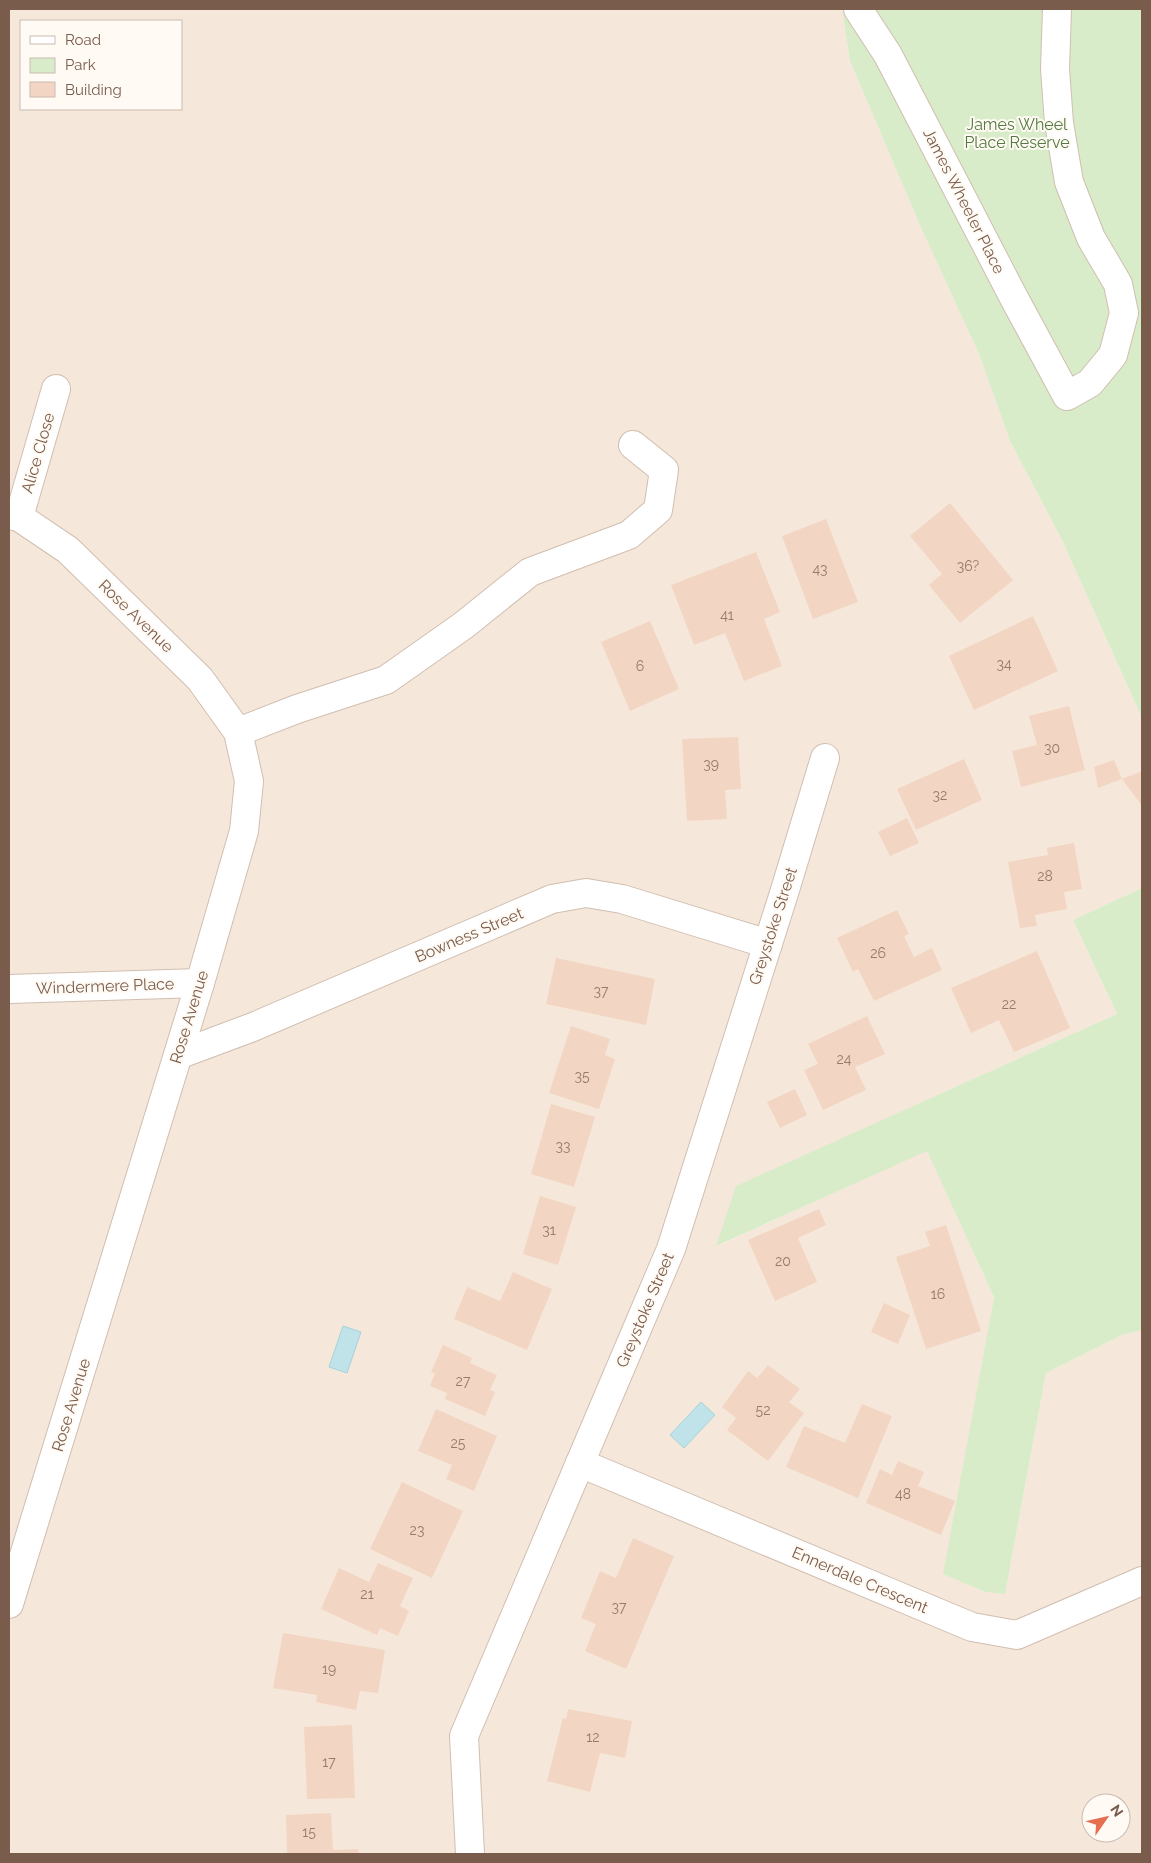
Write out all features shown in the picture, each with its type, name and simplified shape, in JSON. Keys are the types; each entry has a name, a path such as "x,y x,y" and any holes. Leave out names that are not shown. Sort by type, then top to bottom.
{"street":[{"name":"James Wheeler Place","path":"858,9 888,55 1067,396 1090,383 1113,355 1124,313 1118,284 1091,238 1069,182 1059,123 1056,69 1057,9"},
{"name":"Alice Close","path":"14,516 56,389"},
{"path":"238,732 297,709 386,680 464,625 530,572 629,535 658,510 664,470 633,445"},
{"name":"Rose Avenue","path":"9,1604 14,1573 200,983 244,832 249,781 238,732 200,679 68,550 14,516"},
{"name":"Greystoke Street","path":"470,1854 464,1736 671,1249 768,944 824,758"},
{"name":"Bowness Street","path":"178,1055 253,1027 552,899 586,893 622,899 768,944"},
{"name":"Windermere Place","path":"9,989 200,983"},
{"name":"Ennerdale Crescent","path":"580,1463 972,1626 1017,1635 1142,1581"}],"shaded area":[{"path":"9,9 842,9 850,61 922,230 979,354 1010,441 1062,540 1142,718 1142,888 1073,920 1117,1014 914,1106 717,1246 927,1150 994,1297 944,1574 985,1592 1005,1594 1046,1373 1122,1335 1142,1330 1142,1854 9,1854"}],"green space":[{"name":"James Wheel Place Reserve","path":"842,9 1142,9 1142,718 1062,540 1010,441 979,354 922,230 850,61"},
{"path":"1142,888 1142,1330 1122,1335 1046,1373 1005,1594 985,1592 943,1574 994,1297 927,1151 716,1246 736,1186 1117,1014 1073,920"}],"water":[{"path":"343,1326 361,1332 347,1373 329,1367"},
{"path":"701,1402 715,1415 684,1448 670,1435"}],"building":[{"path":"950,503 1013,580 960,623 929,585 942,574 910,536"},
{"path":"826,519 858,602 813,619 782,536"},
{"path":"756,552 780,612 764,619 782,666 744,681 725,633 694,645 671,585"},
{"path":"1033,616 1058,671 974,710 949,656"},
{"path":"650,621 679,689 630,711 601,642"},
{"path":"1069,706 1085,770 1021,787 1012,751 1037,745 1029,716"},
{"path":"738,737 741,789 725,790 727,819 687,821 682,739"},
{"path":"964,759 982,800 916,830 897,789"},
{"path":"1114,760 1122,779 1098,788 1094,767"},
{"path":"1142,771 1142,806 1122,779"},
{"path":"907,818 919,843 890,856 878,832"},
{"path":"1074,843 1082,889 1064,892 1067,909 1035,915 1037,926 1020,928 1008,862 1048,855 1047,848"},
{"path":"897,910 909,934 904,936 914,957 932,948 942,970 874,1001 858,969 853,972 837,938"},
{"path":"1037,951 1070,1028 1014,1052 999,1020 971,1033 951,988"},
{"path":"556,958 655,979 646,1025 546,1004"},
{"path":"867,1016 885,1054 855,1067 866,1090 823,1110 804,1070 818,1064 808,1044"},
{"path":"571,1026 610,1039 605,1055 615,1059 599,1109 549,1093"},
{"path":"795,1089 807,1115 780,1128 767,1102"},
{"path":"551,1104 595,1117 574,1187 531,1174"},
{"path":"540,1196 576,1207 558,1265 523,1254"},
{"path":"819,1209 826,1225 798,1238 817,1282 775,1301 748,1240"},
{"path":"946,1225 981,1331 926,1349 896,1257 930,1246 925,1232"},
{"path":"513,1272 552,1289 527,1350 454,1319 467,1287 500,1301"},
{"path":"884,1303 910,1315 898,1344 871,1332"},
{"path":"443,1345 472,1358 470,1363 497,1375 490,1390 495,1392 485,1416 445,1399 447,1393 430,1386 435,1373 431,1372"},
{"path":"768,1365 800,1389 789,1402 804,1413 768,1461 727,1430 736,1418 722,1407 748,1371 757,1378"},
{"path":"862,1404 892,1416 858,1498 786,1467 804,1426 845,1443"},
{"path":"436,1409 497,1436 474,1491 446,1479 452,1465 418,1451"},
{"path":"898,1461 924,1472 918,1486 955,1501 941,1535 866,1503 880,1469 892,1475"},
{"path":"402,1482 463,1511 432,1578 370,1549"},
{"path":"633,1538 674,1556 626,1669 585,1651 596,1624 581,1618 600,1571 616,1578"},
{"path":"378,1563 413,1578 400,1606 409,1611 398,1636 380,1628 377,1635 321,1609 339,1568 369,1582"},
{"path":"283,1633 385,1650 378,1693 360,1691 356,1710 316,1702 317,1695 273,1688"},
{"path":"568,1709 632,1721 625,1758 600,1753 590,1792 547,1781 563,1718 566,1719"},
{"path":"352,1725 355,1798 307,1799 304,1727"},
{"path":"331,1813 333,1850 358,1849 359,1854 287,1854 286,1815"}]}
